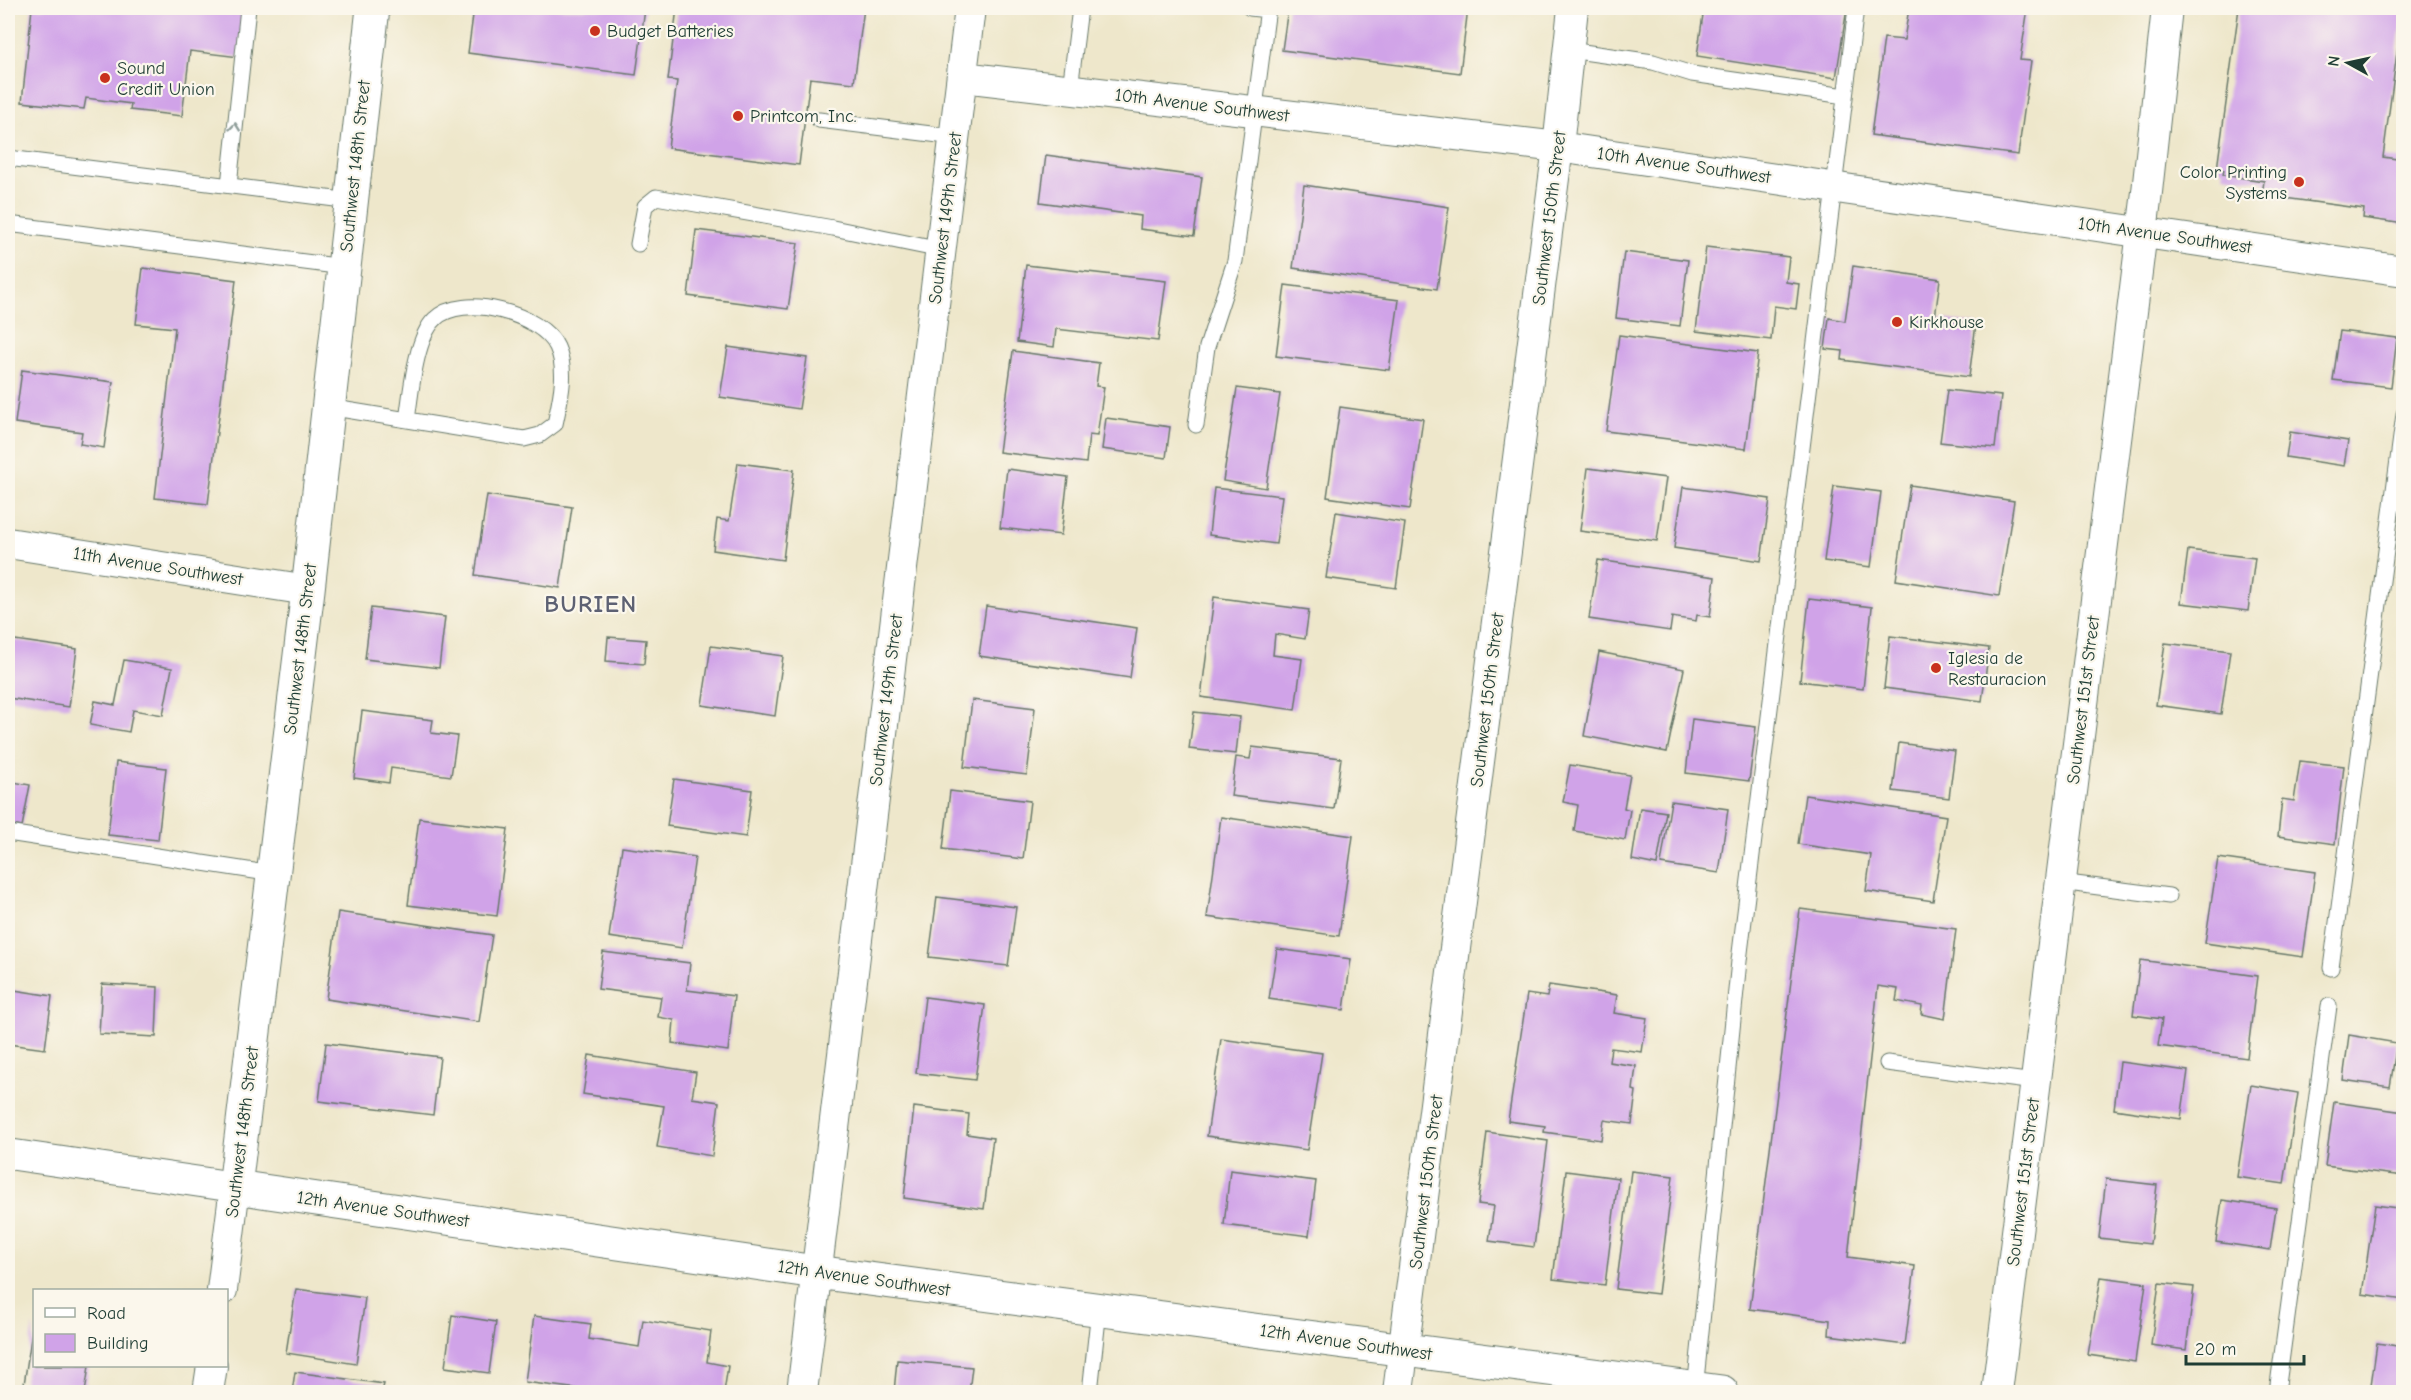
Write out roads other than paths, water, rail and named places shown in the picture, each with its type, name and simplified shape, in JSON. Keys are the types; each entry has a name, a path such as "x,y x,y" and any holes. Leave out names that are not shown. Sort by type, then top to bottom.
{"street":[{"name":"Southwest 148th Street","path":"222,1289 308,590 373,8"},
{"name":"Southwest 149th Street","path":"802,1392 970,8"},
{"name":"Southwest 150th Street","path":"1398,1392 1574,8"},
{"name":"Southwest 151st Street","path":"1996,1392 2168,8"},
{"name":"10th Avenue Southwest","path":"963,77 1558,147 2403,270"},
{"name":"11th Avenue Southwest","path":"8,543 308,590"},
{"name":"12th Avenue Southwest","path":"8,1154 816,1272 1704,1391"},
{"path":"208,1392 212,1367"}],"lane":[{"path":"229,186 248,8"},
{"path":"1070,89 1080,8"},
{"path":"1196,425 1207,347 1235,261 1268,9 1250,8"},
{"path":"1704,1391 1739,960 1856,8"},
{"path":"1569,50 1653,62 1692,74 1845,96"},
{"path":"819,120 955,137"},
{"path":"8,158 351,201"},
{"path":"639,244 645,206 656,197 833,228 941,250"},
{"path":"8,224 344,267"},
{"path":"328,407 407,420 524,439 540,435 555,424 563,372 557,346 542,328 516,315 484,307 458,308 435,318 421,344 413,372 407,420"},
{"path":"2331,968 2403,414"},
{"path":"8,833 273,874"},
{"path":"2060,882 2169,896"},
{"path":"2277,1392 2329,1006"},
{"path":"1887,1064 2035,1082"},
{"path":"1090,1392 1099,1309"}],"place":[{"name":"Budget Batteries","path":"595,31"},
{"name":"Sound Credit Union","path":"105,78"},
{"name":"Printcom, Inc.","path":"738,116"},
{"name":"Color Printing Systems","path":"2299,182"},
{"name":"Kirkhouse","path":"1897,322"},
{"name":"Iglesia de Restauracion","path":"1936,668"}],"district":[{"name":"BURIEN","path":"591,604"}]}
